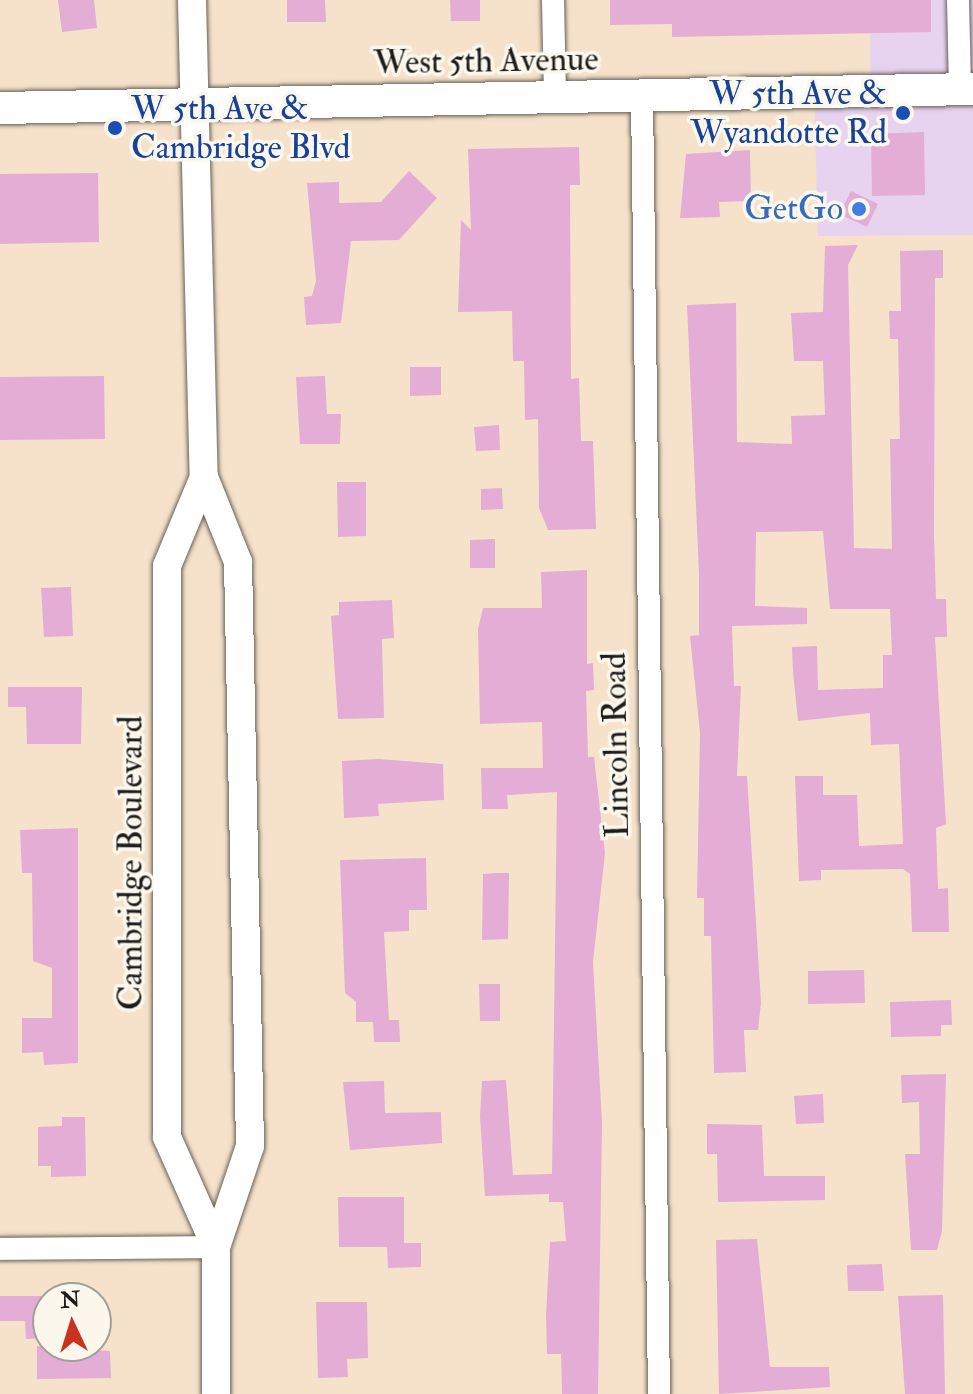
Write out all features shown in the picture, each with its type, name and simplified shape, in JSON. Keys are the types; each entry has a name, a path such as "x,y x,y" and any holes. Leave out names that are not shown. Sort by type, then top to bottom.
{"main road":[{"name":"West 5th Avenue","path":"0,108 966,89"}],"street":[{"name":"Cambridge Boulevard","path":"192,0 198,104 204,477 238,562 250,1146 216,1247 216,1394"},
{"path":"553,0 555,97"},
{"path":"958,0 966,89"},
{"name":"Lincoln Road","path":"642,96 659,1394"},
{"name":"Cambridge Boulevard","path":"204,477 167,566 167,1137 216,1247"},
{"path":"0,1249 216,1247"}],"shaded area":[{"path":"869,0 973,0 973,235 818,236 814,92 871,91"}],"building":[{"path":"58,0 94,0 97,28 62,32"},
{"path":"287,0 325,0 326,22 287,22"},
{"path":"450,0 480,0 480,21 451,21"},
{"path":"610,0 931,0 931,32 672,37 672,24 610,25"},
{"name":"GetGo","path":"924,132 925,195 872,196 871,134"},
{"path":"579,147 580,185 570,185 571,379 579,378 581,441 593,441 596,529 548,530 539,508 538,419 525,420 524,361 513,361 512,311 458,312 461,220 471,230 468,149"},
{"path":"750,150 751,201 719,202 720,217 680,218 686,154"},
{"path":"409,171 437,198 399,240 351,241 341,323 306,325 304,297 312,296 316,281 307,183 339,182 339,203 381,202"},
{"path":"98,173 99,242 0,244 0,174"},
{"name":"GetGo","path":"851,191 878,204 867,227 839,214"},
{"path":"858,245 848,265 854,548 892,549 890,439 900,439 898,339 890,339 889,311 901,311 900,251 943,250 943,278 935,278 934,535 936,599 946,599 947,637 935,637 946,824 936,828 938,889 948,888 949,932 912,932 910,874 903,869 821,870 821,880 799,881 795,776 823,776 823,795 857,795 859,846 903,844 899,744 871,745 870,713 798,721 793,672 792,647 817,646 818,690 883,688 883,655 892,655 890,609 830,609 823,531 756,532 755,606 807,608 807,624 732,626 734,686 741,686 737,776 747,776 761,1003 758,1030 744,1030 746,1072 714,1073 711,936 704,936 704,898 697,898 700,733 690,636 699,635 699,574 687,305 736,303 737,442 792,444 791,416 825,415 823,361 794,361 791,313 823,312 825,246"},
{"path":"410,367 441,367 441,395 410,396"},
{"path":"104,376 105,439 0,440 0,377"},
{"path":"325,376 327,414 341,414 340,444 300,444 296,377"},
{"path":"499,425 500,450 476,451 474,427"},
{"path":"337,482 366,482 366,536 338,537"},
{"path":"502,488 503,509 481,510 481,489"},
{"path":"495,539 495,568 470,568 470,540"},
{"path":"587,570 587,664 593,663 594,690 586,691 588,757 594,757 605,853 593,962 602,1122 598,1394 562,1394 561,1354 547,1354 546,1315 550,1242 566,1241 563,1202 549,1202 549,1194 485,1196 480,1116 482,1081 506,1080 513,1175 552,1174 557,792 507,795 508,809 482,809 481,768 543,768 542,722 480,724 478,629 483,608 542,608 541,572"},
{"path":"71,587 73,636 44,637 41,588"},
{"path":"392,600 394,638 382,639 384,718 338,719 331,616 339,615 339,602"},
{"path":"8,687 82,687 81,744 27,744 26,707 8,707"},
{"path":"379,759 443,764 444,800 378,804 379,816 344,818 342,761"},
{"path":"78,828 78,1063 44,1065 43,1052 22,1053 22,1018 52,1018 52,968 33,961 32,873 22,873 20,830"},
{"path":"426,858 427,910 409,910 409,931 384,932 389,1020 399,1020 400,1042 374,1042 373,1022 356,1022 356,1002 345,993 340,860"},
{"path":"509,873 508,939 482,940 483,874"},
{"path":"864,970 865,1003 808,1004 808,971"},
{"path":"479,984 500,984 500,1021 480,1021"},
{"path":"951,1000 952,1025 941,1025 941,1036 891,1037 890,1002"},
{"path":"946,1074 942,1231 937,1250 911,1250 905,1154 920,1154 919,1102 902,1103 901,1075"},
{"path":"384,1081 385,1113 441,1112 442,1143 350,1150 343,1082"},
{"path":"823,1094 824,1123 796,1124 794,1096"},
{"path":"62,1117 85,1117 86,1176 51,1177 51,1166 38,1166 38,1127 62,1126"},
{"path":"707,1124 762,1125 764,1176 825,1176 825,1200 718,1202 717,1154 707,1154"},
{"path":"338,1197 404,1197 404,1243 421,1243 421,1267 388,1268 387,1247 339,1247"},
{"path":"757,1239 770,1367 829,1367 830,1387 719,1394 716,1240"},
{"path":"882,1264 884,1291 848,1291 847,1265"},
{"path":"943,1295 945,1394 905,1394 898,1296"},
{"path":"0,1296 32,1296 32,1339 26,1339 25,1321 0,1321"},
{"path":"316,1302 367,1302 368,1358 347,1359 348,1377 318,1378"},
{"path":"37,1362 110,1362 111,1378 37,1379"}],"place":[{"name":"W 5th Ave & Wyandotte Rd","path":"903,113"},
{"name":"W 5th Ave & Cambridge Blvd","path":"115,128"},
{"name":"GetGo","path":"859,209"}]}
